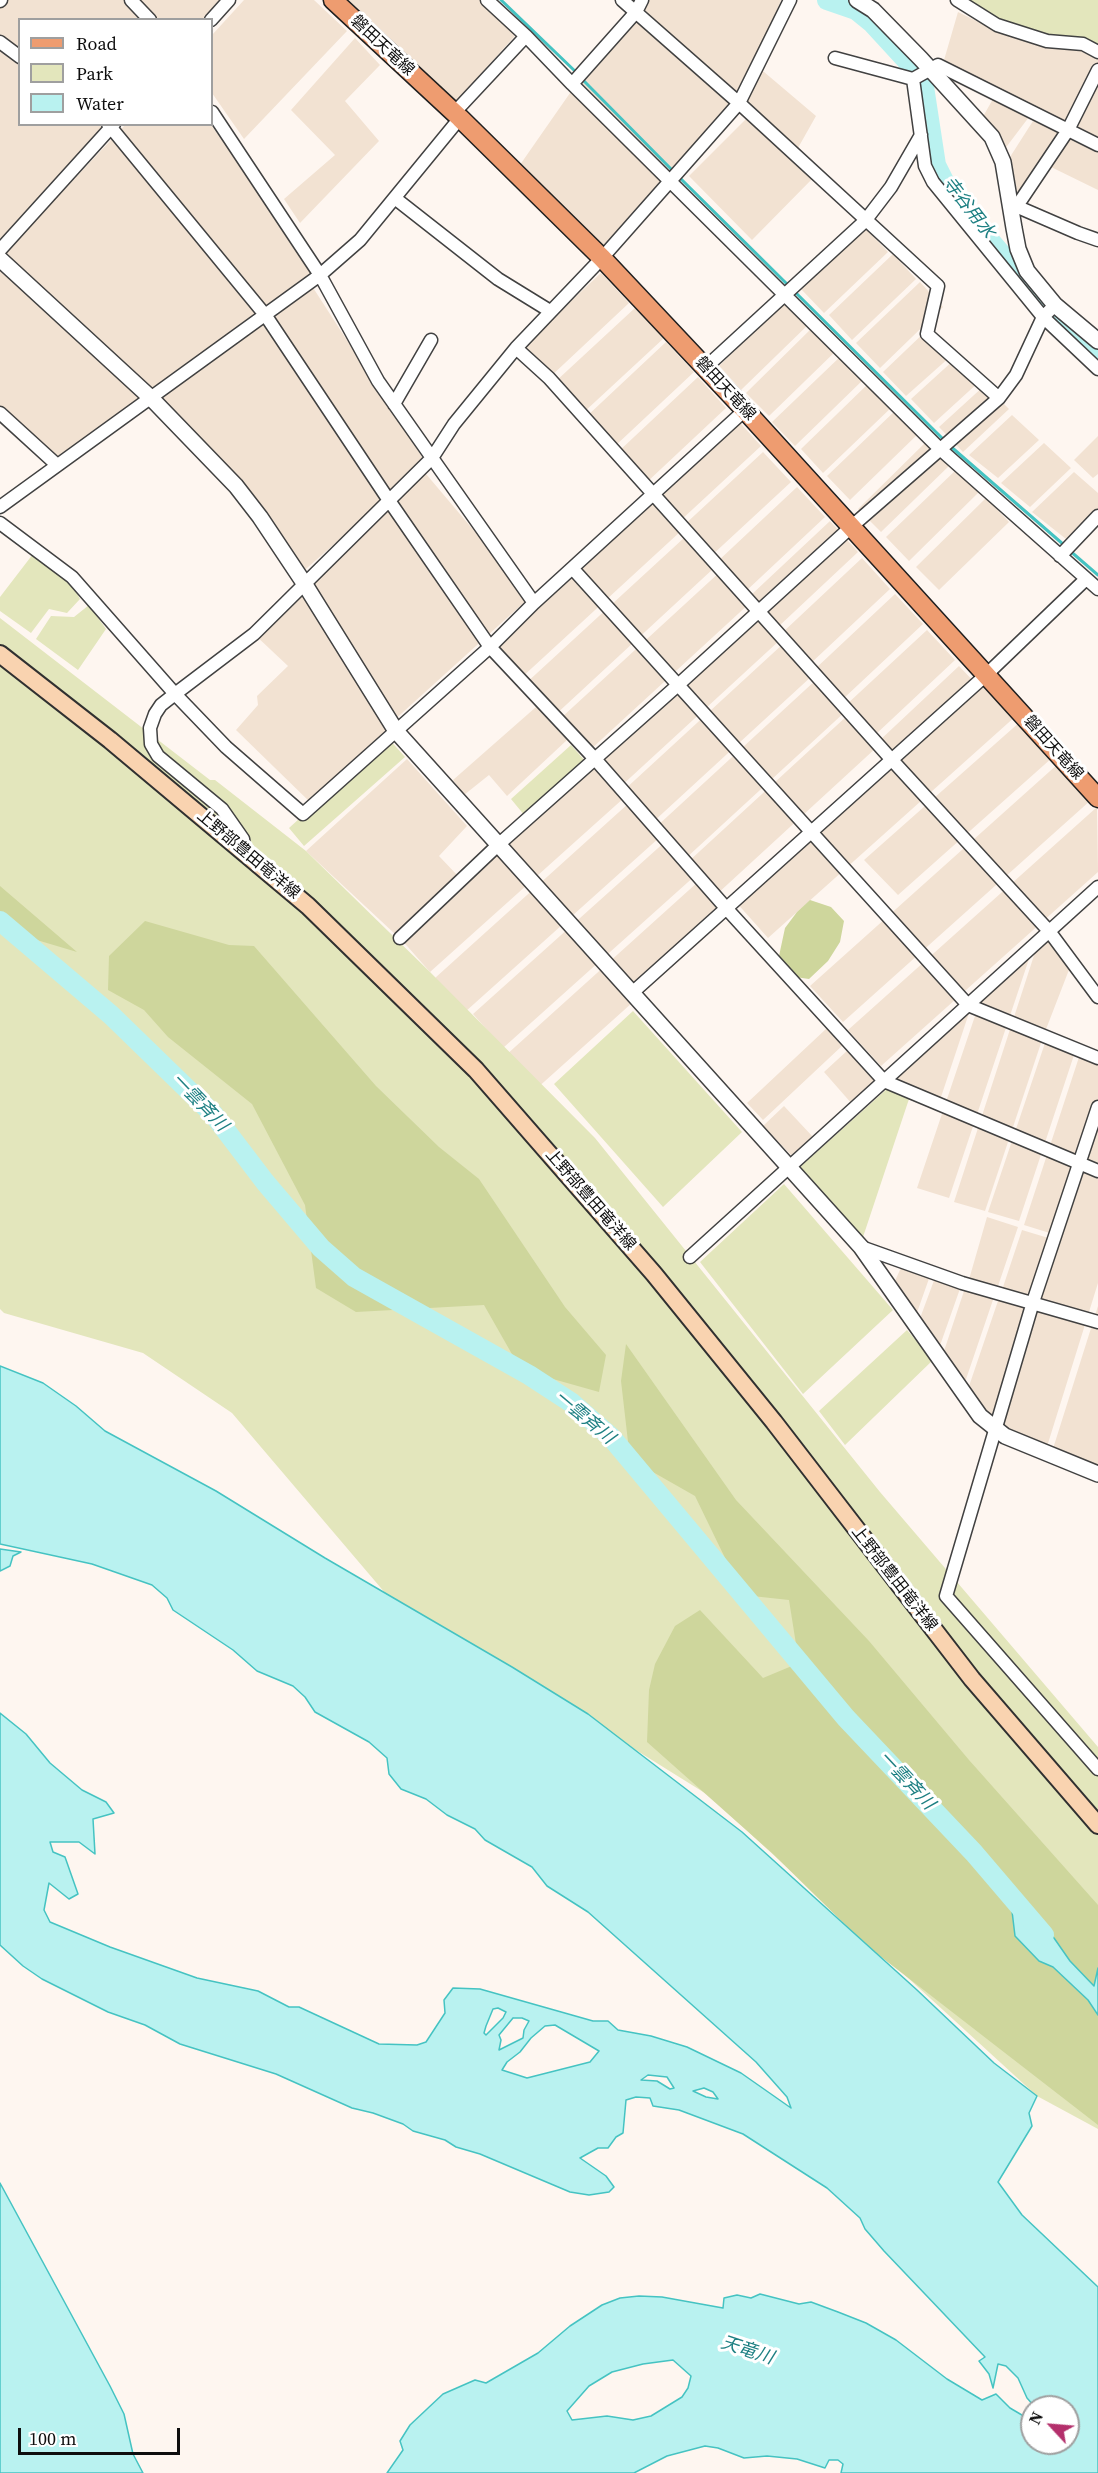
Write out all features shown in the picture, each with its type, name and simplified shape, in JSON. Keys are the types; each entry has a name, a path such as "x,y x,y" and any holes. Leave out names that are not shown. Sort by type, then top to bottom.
{"main road":[{"name":"磐田天竜線","path":"333,0 457,116 602,258 745,410 1098,798"},
{"name":"上野部豊田竜洋線","path":"0,654 110,740 308,906 476,1070 654,1274 774,1422 972,1679 1098,1826"}],"street":[{"path":"131,0 148,18"},
{"path":"213,18 229,0"},
{"path":"487,0 526,36 940,449 1098,589"},
{"path":"622,0 739,103 938,286 927,334 999,398"},
{"path":"572,84 636,12 642,0"},
{"path":"246,852 243,839 222,809 158,756 151,744 150,728 155,714 161,705 254,634 432,458 454,424 516,348 602,258 739,103 790,0"},
{"path":"857,0 873,10 992,137 1003,162 1014,205 1018,249 1027,271 1055,305 1098,341"},
{"path":"957,0 998,25 1047,41 1083,44 1098,52"},
{"path":"0,507 266,316 320,275 360,240 396,199 457,116 526,36"},
{"path":"0,42 18,56"},
{"path":"835,58 914,79 938,65 1098,145"},
{"path":"1014,205 1068,130 1098,70"},
{"path":"914,79 925,166 933,182 1043,317 1098,369"},
{"path":"213,114 320,275 378,381 534,603"},
{"path":"0,250 111,126 266,316 388,500 490,647 595,759 726,908 884,1081 1098,1171"},
{"path":"705,368 865,221 891,187 921,135"},
{"path":"396,199 498,279 550,311"},
{"path":"1014,205 1098,240"},
{"path":"0,259 151,398 237,486 304,583 396,731 861,1247 980,1416 1005,1436 1098,1474"},
{"path":"400,938 498,845 678,686 851,526 999,398 1016,375 1043,317 1055,305"},
{"path":"394,404 431,340"},
{"path":"516,348 549,378 891,760 1049,931 1098,997"},
{"path":"0,523 72,577 175,694 226,747 303,814 490,647 534,603 745,410"},
{"path":"0,413 57,465"},
{"path":"1060,556 1098,516"},
{"path":"573,569 968,1005 1098,1058"},
{"path":"632,993 987,675 1086,579"},
{"path":"690,1257 1098,887"},
{"path":"1098,1107 1033,1302 946,1596 1098,1769"},
{"path":"861,1247 944,1278 1098,1322"}],"shaded area":[{"path":"0,0 229,0 212,18 18,18 18,126 116,126 18,239 124,126 212,126 320,275 310,283 426,463 421,468 530,597 391,723 396,731 313,805 236,730 258,705 257,696 288,666 254,634 413,475 299,575 224,473 145,403 57,465 0,413"},
{"path":"244,0 314,0 347,31 244,139 213,94 213,34"},
{"path":"341,0 487,0 520,30 450,109"},
{"path":"622,0 781,0 743,92 757,66 816,116 794,155 738,103 607,251 515,172 593,60 636,12"},
{"path":"958,12 1003,34 1072,43 1098,56 1098,145 942,67"},
{"path":"355,38 380,65 345,101 379,141 300,223 284,199 335,155 291,110"},
{"path":"993,99 1029,117 1004,150 981,120"},
{"path":"746,119 816,175 752,240 689,176"},
{"path":"1033,121 1062,133 1018,195 1010,157"},
{"path":"1071,138 1098,151 1098,190 1051,167"},
{"path":"865,228 888,252 824,313 801,289"},
{"path":"893,254 916,279 852,340 829,315"},
{"path":"601,273 629,303 549,378 521,348"},
{"path":"920,282 943,307 880,368 856,343"},
{"path":"789,298 812,321 741,390 719,366"},
{"path":"636,307 664,338 583,413 555,382"},
{"path":"816,324 839,348 769,416 746,393"},
{"path":"928,329 951,356 906,396 883,372"},
{"path":"666,342 694,372 614,447 586,417"},
{"path":"843,354 866,377 795,446 772,422"},
{"path":"955,359 980,381 934,423 911,399"},
{"path":"698,377 726,408 646,483 618,452"},
{"path":"871,381 894,405 823,473 801,449"},
{"path":"985,385 1009,409 963,452 939,427"},
{"path":"898,408 920,432 850,500 827,476"},
{"path":"733,415 761,446 680,521 652,490"},
{"path":"1012,415 1039,440 998,478 969,455"},
{"path":"1098,436 1098,474 1093,478 1074,460"},
{"path":"928,440 951,464 881,532 858,509"},
{"path":"1044,443 1071,468 1030,507 1001,483"},
{"path":"763,452 791,482 710,557 682,527"},
{"path":"957,469 979,492 909,561 886,537"},
{"path":"1074,472 1098,493 1098,513 1066,539 1032,512"},
{"path":"797,487 825,517 745,592 717,562"},
{"path":"986,498 1009,522 939,590 916,567"},
{"path":"652,499 681,531 520,679 490,647"},
{"path":"830,521 858,552 778,627 750,596"},
{"path":"685,537 714,568 553,717 524,685"},
{"path":"862,558 890,589 810,664 782,633"},
{"path":"722,570 751,602 590,750 561,718"},
{"path":"895,594 923,624 843,699 815,669"},
{"path":"751,608 780,640 619,788 590,756"},
{"path":"927,630 955,660 875,735 846,705"},
{"path":"784,643 813,675 652,823 623,791"},
{"path":"959,666 977,685 984,679 1017,715 768,938 735,901 895,759 879,741"},
{"path":"817,679 846,711 685,859 688,862 848,715 877,747 716,895 697,874 503,1048 473,1014 667,840 656,827"},
{"path":"536,707 567,740 507,796 489,775 464,795 453,780"},
{"path":"1021,721 1053,757 898,895 864,860"},
{"path":"407,759 467,826 439,856 458,876 395,934 306,851"},
{"path":"594,763 625,797 430,972 400,938"},
{"path":"1059,763 1091,800 843,1022 810,986"},
{"path":"629,803 660,837 465,1012 435,978"},
{"path":"1097,807 1098,872 881,1066 848,1030"},
{"path":"699,881 730,915 535,1090 505,1056"},
{"path":"1051,935 1072,962 1043,1037 985,1211 954,1202 1039,940"},
{"path":"1032,950 949,1198 917,1188 977,1010 971,1007 939,1103 888,1081"},
{"path":"827,1028 843,1045 763,1120 747,1103"},
{"path":"1047,1037 1076,1049 1019,1221 988,1212"},
{"path":"849,1049 877,1081 852,1104 824,1072"},
{"path":"1081,1051 1098,1058 1098,1100 1056,1235 1024,1225"},
{"path":"784,1106 813,1137 793,1157 763,1126"},
{"path":"1098,1117 1098,1283 1045,1453 998,1434"},
{"path":"987,1217 1018,1227 996,1292 968,1283"},
{"path":"1022,1230 1055,1240 1029,1302 1001,1293"},
{"path":"903,1263 931,1273 914,1321 891,1290"},
{"path":"936,1275 962,1283 937,1354 919,1321"},
{"path":"966,1285 995,1294 962,1391 941,1360"},
{"path":"1000,1295 1028,1304 989,1425 966,1395"},
{"path":"1098,1306 1098,1474 1051,1455"}],"green space":[{"path":"958,0 1098,0 1098,53 1010,30"},
{"path":"33,554 66,573 80,599 67,613 49,609 31,633 0,611 0,597"},
{"path":"89,605 106,629 78,670 36,639 51,616 74,617"},
{"path":"0,618 306,851 595,1138 880,1492 1098,1747 1098,2129 1037,2096 708,1795 386,1594 232,1413 143,1353 4,1313 0,1309"},
{"path":"388,738 405,757 304,846 289,828"},
{"path":"571,745 586,762 525,816 511,799"},
{"path":"0,886 77,952 0,929"},
{"path":"810,900 831,907 844,921 840,942 828,961 809,979 795,977 779,956 785,928"},
{"path":"145,921 229,945 254,946 376,1086 439,1147 479,1179 565,1307 606,1355 599,1392 521,1370 484,1305 356,1312 316,1288 305,1205 252,1104 168,1037 144,1010 108,990 109,956"},
{"path":"633,1011 742,1132 663,1207 554,1084"},
{"path":"888,1088 909,1099 863,1237 800,1167"},
{"path":"784,1184 893,1310 803,1394 700,1262"},
{"path":"907,1330 933,1360 845,1445 819,1411"},
{"path":"626,1344 736,1500 869,1641 969,1760 1098,1905 1098,2125 867,1946 772,1853 647,1742 649,1690 655,1664 675,1626 700,1610 763,1678 799,1663 789,1600 743,1595 695,1496 630,1459 621,1381"}],"water":[{"name":"天竜川","path":"0,1366 43,1383 76,1406 105,1431 216,1491 588,1714 742,1832 994,2063 1037,2096 1029,2113 1032,2126 998,2182 1022,2215 1098,2287 1098,2473 841,2473 843,2464 838,2460 829,2460 825,2468 797,2459 767,2456 744,2458 718,2448 705,2446 667,2456 634,2473 387,2473 403,2450 400,2441 410,2425 443,2394 475,2380 486,2383 538,2353 570,2326 602,2305 620,2298 662,2297 723,2308 724,2298 737,2295 751,2298 760,2294 799,2304 811,2302 838,2312 866,2323 896,2340 947,2379 982,2400 996,2394 1010,2408 1020,2414 1020,2455 1080,2455 1080,2395 1026,2395 1018,2378 1006,2366 998,2364 993,2388 989,2374 979,2361 985,2357 884,2251 865,2229 860,2218 827,2188 743,2134 679,2110 653,2106 650,2098 636,2097 626,2100 623,2133 616,2137 608,2148 598,2148 580,2158 606,2176 614,2187 609,2192 589,2195 570,2192 480,2154 456,2147 445,2140 413,2131 403,2124 373,2113 352,2108 276,2074 180,2044 145,2025 108,2012 42,1979 23,1966 0,1945 0,1713 26,1734 50,1763 82,1790 106,1802 114,1813 93,1819 95,1854 79,1842 50,1842 53,1852 65,1857 78,1894 69,1899 49,1883 44,1910 50,1922 110,1947 197,1978 258,1991 289,2007 299,2007 379,2044 417,2045 426,2042 445,2013 444,2000 453,1988 480,1989 593,2021 608,2021 618,2030 651,2036 687,2047 741,2073 791,2108 787,2097 756,2062 588,1912 547,1886 532,1867 485,1840 475,1829 447,1815 426,1799 401,1789 389,1774 387,1758 369,1742 315,1712 305,1697 293,1686 257,1671 233,1650 173,1610 167,1598 152,1585 92,1564 0,1544","holes":["498,2008 506,2012 486,2035 484,2033 493,2009","513,2018 529,2021 523,2038 499,2050 501,2040 499,2035","555,2025 599,2051 590,2062 527,2078 502,2070 507,2062 545,2026","648,2075 667,2077 674,2088 670,2089 657,2081 641,2080","704,2088 713,2092 718,2099 693,2091","673,2360 691,2376 688,2388 682,2397 651,2416 633,2420 607,2416 572,2420 567,2411 589,2386 612,2372 643,2364"]},
{"path":"0,1549 21,1552 13,1556 10,1566 0,1571"},
{"path":"1012,1911 1017,1911 1035,1920 1054,1938 1070,1961 1094,1986 1098,1968 1098,2015 1088,2000 1053,1967 1039,1961 1015,1936"},
{"path":"0,2183 124,2414 133,2454 143,2473 0,2473"}],"waterway":[{"path":"501,0 578,74"},
{"name":"寺谷用水","path":"827,0 856,10 872,23 918,73 923,80 936,165 946,185 1060,322 1098,353"},
{"path":"582,79 674,172"},
{"path":"679,177 789,286"},
{"path":"794,291 945,441"},
{"path":"949,445 1064,545"},
{"path":"1069,550 1098,575"},
{"name":"一雲斉川","path":"0,921 111,1015 214,1115 265,1182 321,1248 354,1277 529,1375 572,1403 611,1437 846,1718 974,1853 1044,1935"}]}
